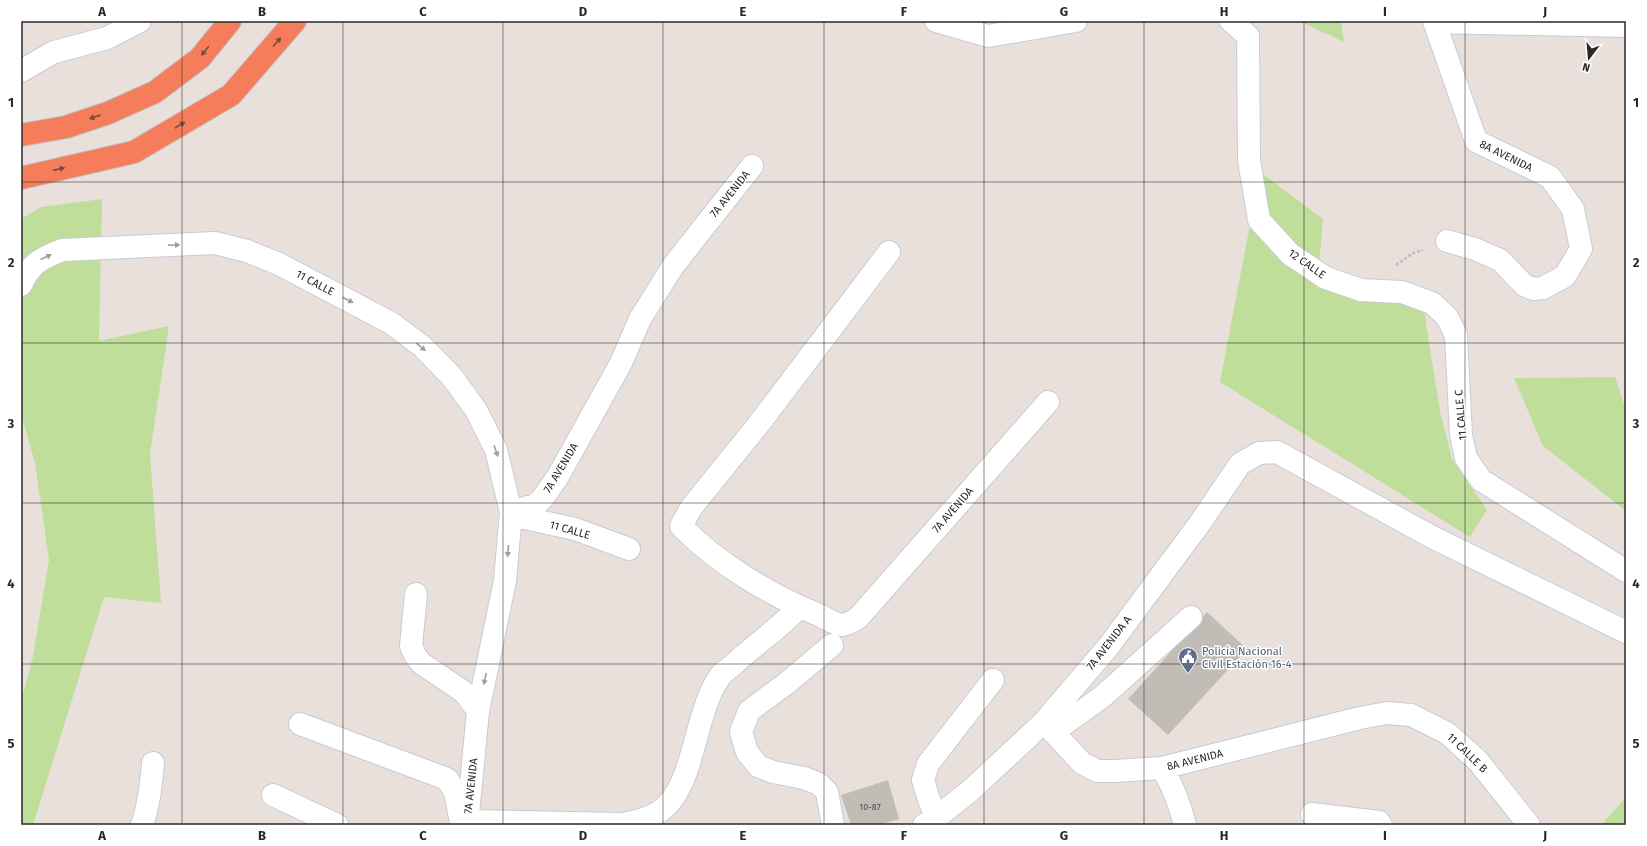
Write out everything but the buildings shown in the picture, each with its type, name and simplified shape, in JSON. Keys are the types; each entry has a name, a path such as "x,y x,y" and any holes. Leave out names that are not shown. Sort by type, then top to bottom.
{"highway":[{"path":"21,135 66,127 108,112 156,92 200,58 230,21"},
{"path":"21,178 134,152 231,95 295,21"}],"street":[{"path":"21,71 54,52 107,38 140,21"},
{"path":"936,21 937,23 988,36 1076,21"},
{"name":"12 CALLE","path":"1231,21 1248,36 1249,160 1259,220 1290,254 1326,278 1361,290"},
{"path":"1435,22 1626,26"},
{"name":"8A AVENIDA","path":"1435,22 1476,141 1550,177 1573,209 1581,249 1565,276 1543,288 1533,289 1524,285 1500,260 1475,248 1447,241"},
{"name":"7A AVENIDA","path":"752,166 673,266 640,320 621,363 557,478 542,499 535,505 511,514 505,581 478,711 465,824 622,824 643,820 660,812 674,798 685,775 706,704 722,675 749,649 790,617 799,607 842,625 851,623 858,618 1048,402"},
{"name":"11 CALLE","path":"21,285 27,271 42,258 62,250 76,248 215,243 247,251 279,264 390,323 423,347 452,377 476,410 496,450 511,514 574,529 629,549"},
{"path":"799,607 771,592 728,565 698,543 681,526 691,508 758,425 889,252"},
{"name":"11 CALLE C","path":"1361,290 1402,292 1432,303 1447,317 1456,335 1460,434 1466,458 1480,480 1626,571"},
{"name":"7A AVENIDA A","path":"930,821 1048,727 1200,523 1240,464 1259,453 1277,452 1432,537 1626,632"},
{"path":"416,594 411,646 415,655 421,663 465,693 478,711"},
{"path":"1048,727 1102,697 1191,617"},
{"path":"832,645 787,683 749,711 741,732 747,752 758,766 773,772 804,778 819,784 827,792 832,825"},
{"path":"930,821 929,800 923,780 928,764 993,680"},
{"name":"11 CALLE B","path":"1360,718 1387,713 1411,715 1447,733 1478,761 1530,825"},
{"name":"8A AVENIDA","path":"1048,727 1082,762 1097,771 1115,771 1162,768 1360,718"},
{"path":"300,724 447,779 455,792 465,824"},
{"path":"142,825 150,790 153,763"},
{"path":"1162,768 1179,802 1185,825"},
{"path":"273,795 337,825"},
{"path":"1312,814 1379,822 1380,825"}],"path":[{"path":"1394,267 1413,253 1447,241"}],"green space":[{"path":"1299,21 1341,21 1344,42"},
{"path":"1260,172 1323,219 1317,288 1422,298 1440,411 1452,459 1487,510 1470,537 1220,382"},
{"path":"102,199 99,341 169,326 150,454 161,603 104,597 33,825 21,825 21,703 33,656 49,560 35,463 21,414 21,219 41,207"},
{"path":"1615,377 1626,410 1626,511 1543,446 1514,378"},
{"path":"1626,797 1626,825 1601,825"}],"place":[{"name":"Policía Nacional Civil Estación 16-4","path":"1188,674"}]}
